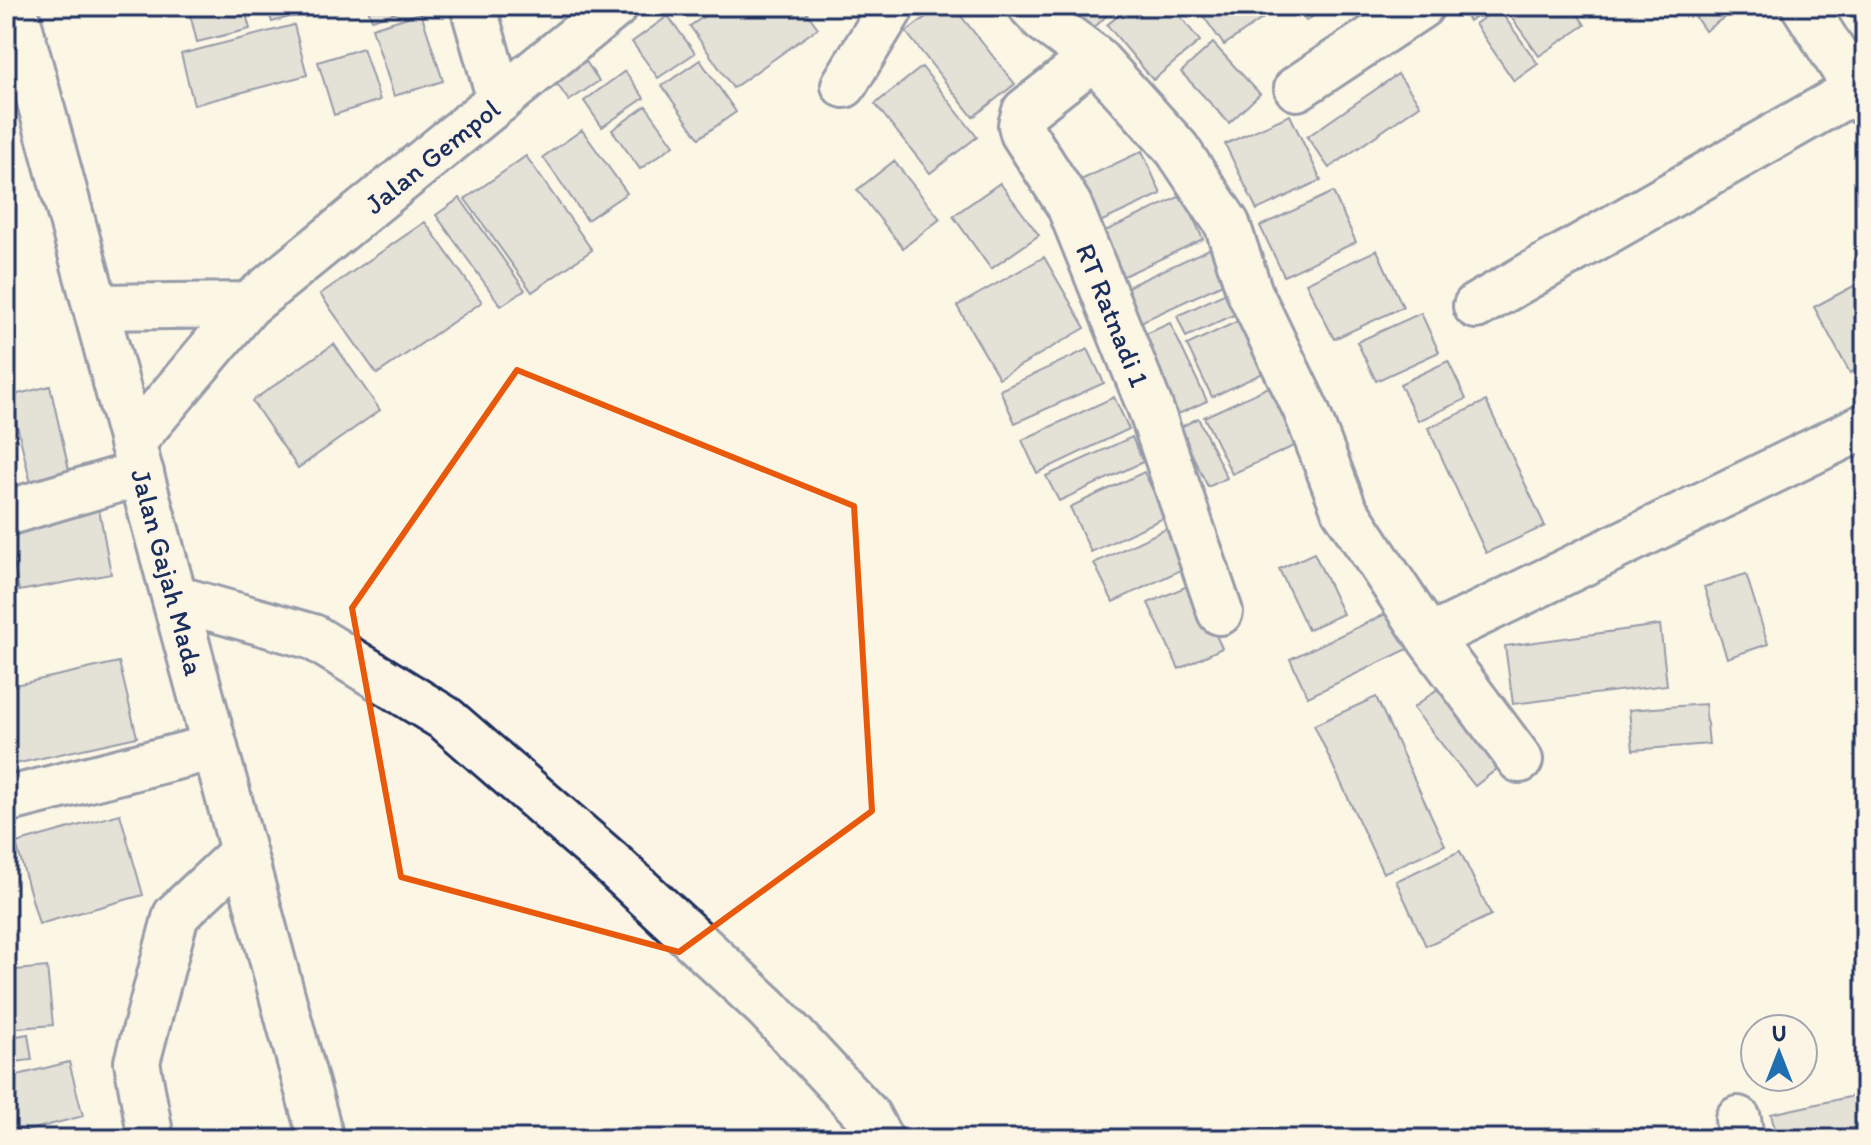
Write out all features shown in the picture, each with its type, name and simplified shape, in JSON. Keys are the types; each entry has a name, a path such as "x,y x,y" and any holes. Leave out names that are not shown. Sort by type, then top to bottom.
{"main road":[{"name":"Jalan Gajah Mada","path":"14,6 19,80 96,307 321,1139"},
{"path":"473,6 500,100"},
{"name":"Jalan Gempol","path":"137,458 248,305 615,6"},
{"path":"844,85 892,6"},
{"path":"1031,6 1044,20 1094,57 1177,149 1227,224 1250,293 1306,410 1344,509 1429,638 1520,760"},
{"path":"1297,88 1421,6"},
{"path":"1476,306 1861,96 1804,6"},
{"name":"RT Ratnadi 1","path":"1094,57 1025,111 1021,125 1023,133 1069,205 1150,407 1220,612"},
{"path":"96,307 248,305"},
{"path":"1429,638 1865,426"},
{"path":"6,513 137,458"},
{"path":"175,598 313,637 446,719 608,860 767,1008 867,1115 880,1139"},
{"path":"6,800 215,747"},
{"path":"151,1139 137,1062 176,915 243,852"}],"highlighted area":[{"path":"517,370 854,506 872,811 679,952 401,877 352,608"}],"building":[{"path":"188,6 244,6 250,29 197,42"},
{"path":"267,6 294,6 296,15 272,22"},
{"path":"367,6 416,6 372,20"},
{"path":"719,6 802,6 818,28 733,88 690,26"},
{"path":"940,6 953,6 1015,84 973,117 906,32"},
{"path":"1057,6 1116,6 1087,35"},
{"path":"1130,6 1172,6 1200,41 1153,80 1107,25"},
{"path":"1196,6 1272,6 1275,10 1224,45"},
{"path":"1295,6 1328,6 1306,21"},
{"path":"1458,6 1491,6 1469,21"},
{"path":"1506,6 1572,6 1585,25 1539,56"},
{"path":"1688,6 1740,6 1705,31"},
{"path":"1498,8 1538,64 1514,81 1475,24"},
{"path":"421,13 443,81 394,96 372,28"},
{"path":"668,16 695,53 658,78 632,42"},
{"path":"294,25 307,75 194,105 181,54"},
{"path":"1213,43 1260,94 1229,123 1181,72"},
{"path":"363,48 380,100 334,115 318,62"},
{"path":"585,60 599,81 569,101 555,81"},
{"path":"700,60 736,112 699,138 662,86"},
{"path":"922,67 977,137 930,173 875,104"},
{"path":"625,71 644,98 602,127 584,101"},
{"path":"1398,74 1420,105 1329,168 1307,137"},
{"path":"646,106 674,145 640,169 612,130"},
{"path":"1290,115 1321,180 1257,210 1225,144"},
{"path":"582,130 627,193 587,220 543,157"},
{"path":"1142,151 1161,194 1085,229 1066,187"},
{"path":"526,156 592,250 532,292 465,199"},
{"path":"894,161 940,219 903,248 857,190"},
{"path":"1000,183 1039,235 991,269 953,216"},
{"path":"1333,192 1356,242 1284,276 1260,226"},
{"path":"1183,195 1203,239 1109,283 1088,239"},
{"path":"460,198 525,290 501,306 436,215"},
{"path":"425,222 482,302 377,374 320,294"},
{"path":"1211,248 1227,282 1130,327 1114,293"},
{"path":"1377,250 1403,307 1334,339 1306,283"},
{"path":"1044,257 1085,328 999,378 957,306"},
{"path":"1865,280 1865,364 1850,373 1814,307"},
{"path":"1230,291 1240,312 1186,337 1177,316"},
{"path":"1421,313 1439,352 1376,381 1357,342"},
{"path":"1238,321 1263,373 1212,397 1187,345"},
{"path":"1170,323 1207,401 1174,416 1137,338"},
{"path":"334,344 380,410 298,468 252,401"},
{"path":"1088,349 1104,383 1015,423 1000,390"},
{"path":"1448,361 1466,399 1418,421 1400,384"},
{"path":"1275,384 1303,442 1232,474 1204,417"},
{"path":"50,386 72,483 33,492 10,396"},
{"path":"1114,397 1129,429 1037,473 1022,440"},
{"path":"1486,401 1545,526 1486,553 1428,428"},
{"path":"1198,418 1227,478 1208,487 1179,428"},
{"path":"1132,437 1143,462 1059,501 1046,476"},
{"path":"1144,472 1166,517 1091,552 1070,507"},
{"path":"99,509 111,574 19,591 7,526"},
{"path":"1166,529 1185,568 1113,602 1094,563"},
{"path":"1314,553 1343,614 1308,630 1279,569"},
{"path":"1746,574 1768,644 1727,658 1704,587"},
{"path":"1192,584 1222,648 1179,669 1148,603"},
{"path":"1394,610 1412,647 1308,697 1290,659"},
{"path":"1660,625 1667,685 1513,704 1505,646"},
{"path":"119,662 137,737 6,766 6,687"},
{"path":"1449,680 1511,758 1475,786 1413,708"},
{"path":"1376,697 1445,845 1383,873 1314,725"},
{"path":"1705,704 1709,744 1633,750 1629,710"},
{"path":"120,814 143,895 39,924 16,843"},
{"path":"1460,851 1491,915 1426,946 1396,881"},
{"path":"47,967 53,1025 6,1029 6,971"},
{"path":"28,1034 32,1060 6,1063 6,1038"},
{"path":"69,1062 83,1116 7,1136 6,1078"},
{"path":"1863,1094 1865,1139 1777,1139 1771,1114"}]}
